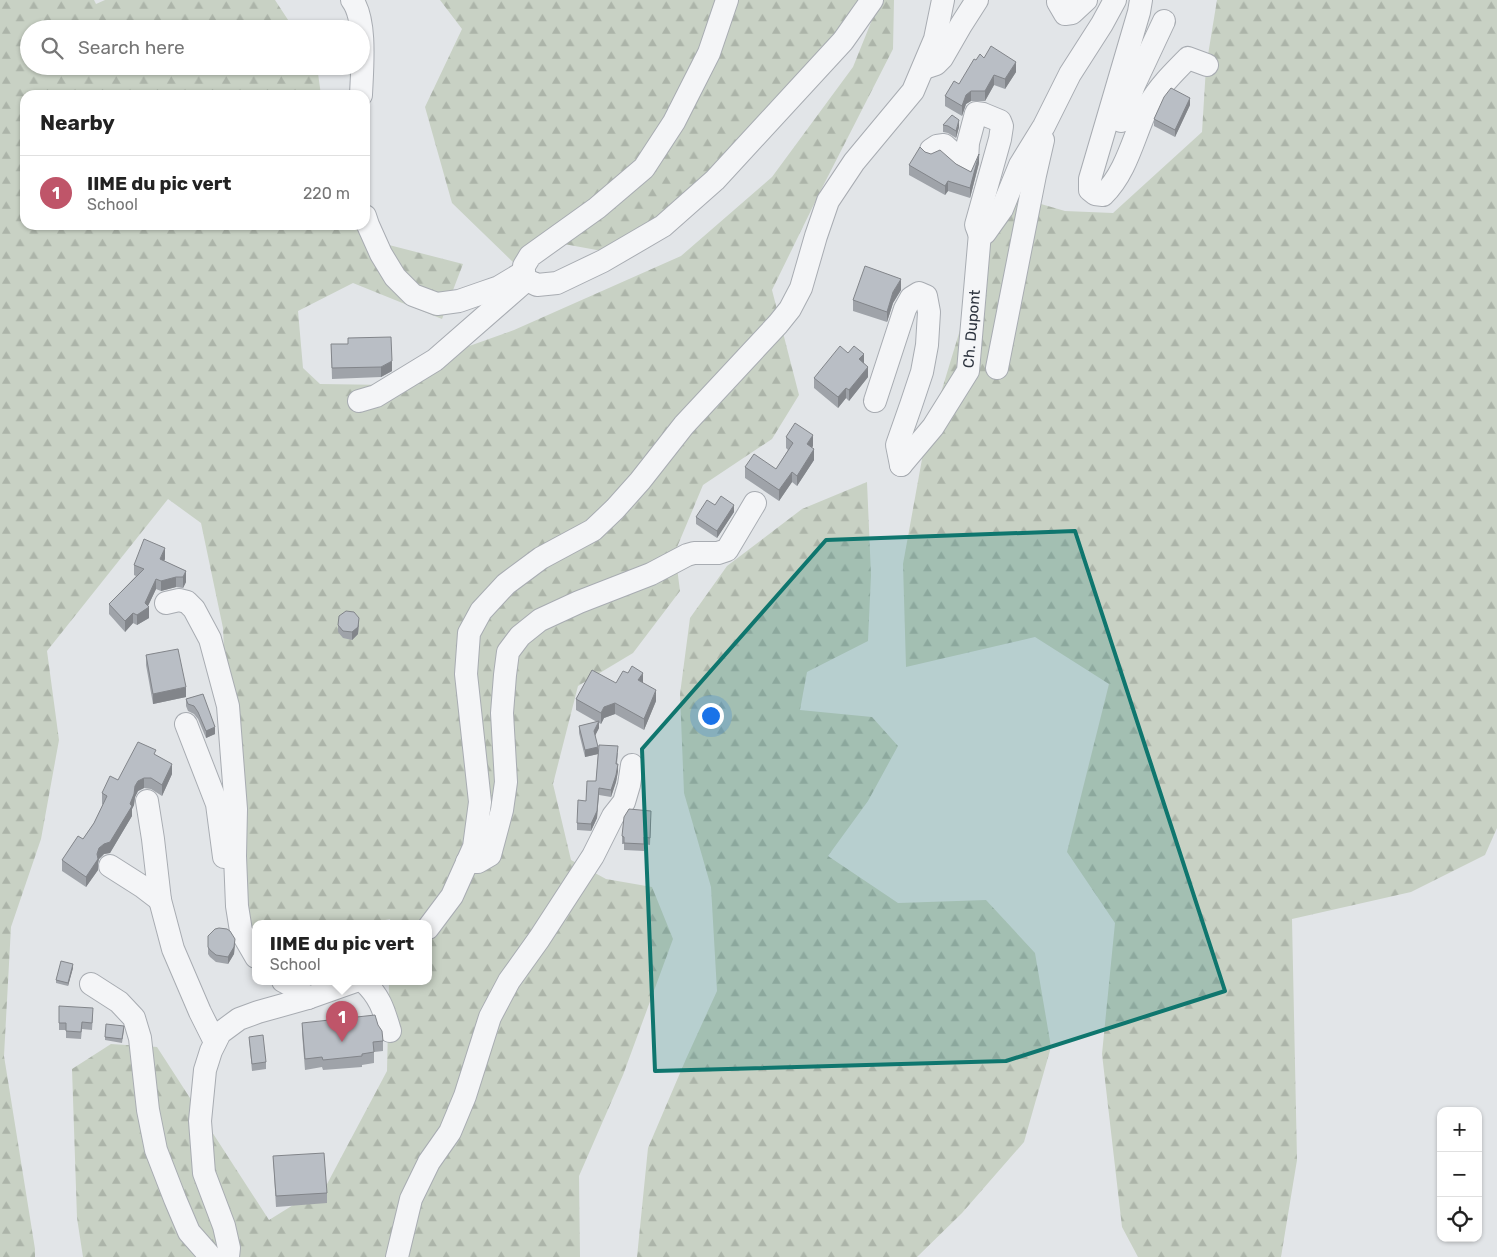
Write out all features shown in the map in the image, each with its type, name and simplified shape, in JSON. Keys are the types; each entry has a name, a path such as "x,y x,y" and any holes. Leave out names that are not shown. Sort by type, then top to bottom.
{"street":[{"path":"352,0 356,5 361,20"},
{"path":"727,0 709,53 674,122 644,168 597,208 530,256 524,266 525,276 537,285 557,283 603,261 663,226 721,173 843,40 872,0"},
{"path":"432,923 452,896 474,847 480,802 466,674 469,633 481,611 506,584 541,558 593,530 615,509 640,481 684,425 778,324 801,288 828,201 854,162 913,91 935,38 943,0"},
{"path":"923,67 930,67 942,58 977,0"},
{"path":"1058,2 1065,14 1072,13 1086,0"},
{"path":"980,233 985,233 1002,209 1020,165 1046,122 1070,74 1115,0"},
{"path":"1141,0 1090,178 1090,190 1095,194 1103,195 1111,187 1149,105 1169,77 1188,58 1207,65"},
{"path":"1098,154 1109,150 1116,139 1123,113 1134,85 1164,21"},
{"path":"361,75 361,90"},
{"name":"Ch. Dupont","path":"875,401 905,309 911,298 919,293 926,296 929,312 927,345 919,380 897,445 901,465 933,427 968,371 980,233 976,225 1002,126 1000,121 976,112 968,143 967,160 964,163 944,145 937,146 931,150"},
{"path":"998,368 1046,122"},
{"path":"370,229 394,277 413,295 437,304 459,301 525,276"},
{"path":"359,400 376,396 435,360 525,276"},
{"path":"467,862 478,862 490,855 502,810 506,782 502,713 505,675 508,652 520,636 540,620 579,602 651,574 687,555 694,553 718,553 726,550 755,503"},
{"path":"166,603 179,600 187,602 194,609 210,639 228,706 236,810 236,906 241,931"},
{"path":"186,724 217,804 227,883 241,931 252,950"},
{"path":"397,1257 411,1199 429,1162 450,1132 465,1096 490,1017 509,981 593,856 613,816 624,802 632,765"},
{"path":"147,800 160,900 173,949 215,1042"},
{"path":"110,866 160,900"},
{"path":"91,984 119,1002 134,1018 140,1038 148,1110 156,1150 189,1232 227,1255"},
{"path":"272,985 283,1005"},
{"path":"290,985 308,998"},
{"path":"227,1255 224,1226 204,1173 200,1121 205,1070 215,1042 220,1033 239,1020 345,985"},
{"path":"368,985 383,1007 390,1031"}],"highlighted area":[{"path":"1075,531 1225,991 1006,1061 655,1071 642,749 826,540"}],"green space":[{"path":"0,0 94,0 96,4 105,0 275,0 288,20 20,20 20,75 318,75 320,90 20,90 20,230 370,229 389,245 463,264 442,319 353,283 298,311 303,368 320,384 391,385 458,350 514,330 681,256 772,177 853,67 880,0 894,0 893,49 772,290 799,395 772,439 703,485 675,552 680,591 633,653 578,686 553,784 571,860 606,879 652,887 673,939 623,1075 579,1176 580,1257 83,1257 77,1218 72,1069 111,1044 157,1047 269,1220 327,1184 387,1071 389,985 432,985 432,920 252,920 252,926 244,925 230,777 223,628 201,523 168,499 47,651 59,740 41,839 11,927 4,1056 35,1257 0,1257"},
{"path":"440,0 869,0 842,39 624,255 553,242 529,264 546,294 452,203 425,107 462,29"},
{"path":"1217,0 1497,0 1497,828 1485,855 1411,892 1292,919 1297,1160 1281,1257 1138,1257 1122,1227 1102,1054 1115,923 1067,852 1109,684 1035,637 906,667 903,564 928,426 940,396 973,287 989,189 1065,211 1113,213 1202,132 1206,67"},
{"path":"867,482 871,575 868,641 807,672 800,710 872,717 898,746 868,801 828,856 898,903 986,900 1035,953 1051,1047 1024,1142 962,1213 917,1257 637,1257 648,1148 717,991 711,887 684,793 680,694 690,618 727,566 802,509"}],"building":[{"path":"991,46 1016,62 1005,79 994,75 985,91 971,91 966,95 962,106 945,96 954,81 959,84 974,59 976,60 980,54 984,58"},
{"path":"1171,88 1190,98 1175,130 1154,119 1164,97"},
{"path":"952,115 959,120 956,131 943,125"},
{"path":"920,147 925,152 931,154 940,150 956,164 971,172 979,154 970,188 948,181 945,186 909,165"},
{"path":"865,266 901,279 893,292 887,312 853,300"},
{"path":"391,337 392,361 381,367 332,368 331,344 348,344 348,338"},
{"path":"840,346 848,353 854,346 864,354 859,359 868,367 849,390 846,388 838,397 814,378"},
{"path":"795,423 813,435 807,444 814,449 797,476 792,472 779,490 745,467 754,454 776,469 793,443 786,437"},
{"path":"721,496 734,505 717,531 696,517 707,500 715,505"},
{"path":"144,539 165,548 160,559 186,571 183,577 161,581 156,579 145,603 149,607 137,615 133,613 125,621 109,604 144,569 134,565"},
{"path":"346,611 354,612 359,618 358,627 352,632 343,631 338,625 339,616"},
{"path":"178,649 186,687 153,694 146,655"},
{"path":"632,666 643,673 638,680 656,690 644,719 615,703 604,707 601,713 576,699 592,670 616,683 623,671 628,673"},
{"path":"203,694 215,727 206,731 198,712 194,706 188,704 186,699"},
{"path":"599,721 594,731 598,747 585,750 579,726"},
{"path":"138,742 156,750 154,754 172,764 162,785 151,778 144,778 138,781 130,804 132,806 110,842 99,848 98,859 86,877 62,860 78,836 83,839 94,823 107,796 102,793 110,776 118,780"},
{"path":"599,745 618,746 616,775 611,790 599,788 597,811 591,824 577,823 578,800 586,801 587,781 596,781"},
{"path":"629,809 651,811 650,838 644,837 644,844 624,843 624,837 622,836 624,817"},
{"path":"219,928 230,931 235,939 234,947 228,957 216,955 208,947 208,936 215,929"},
{"path":"61,961 73,964 68,983 56,980"},
{"path":"59,1006 93,1008 92,1023 82,1022 81,1032 66,1031 66,1023 59,1023"},
{"path":"375,1015 382,1031 383,1041 373,1042 374,1052 362,1054 362,1056 323,1060 322,1057 305,1059 302,1023"},
{"path":"106,1024 124,1026 122,1039 105,1037"},
{"path":"263,1035 266,1062 252,1064 249,1037"},
{"path":"324,1153 327,1193 276,1196 273,1156"}],"place":[{"name":"IIME du pic vert","path":"342,1042"}]}
